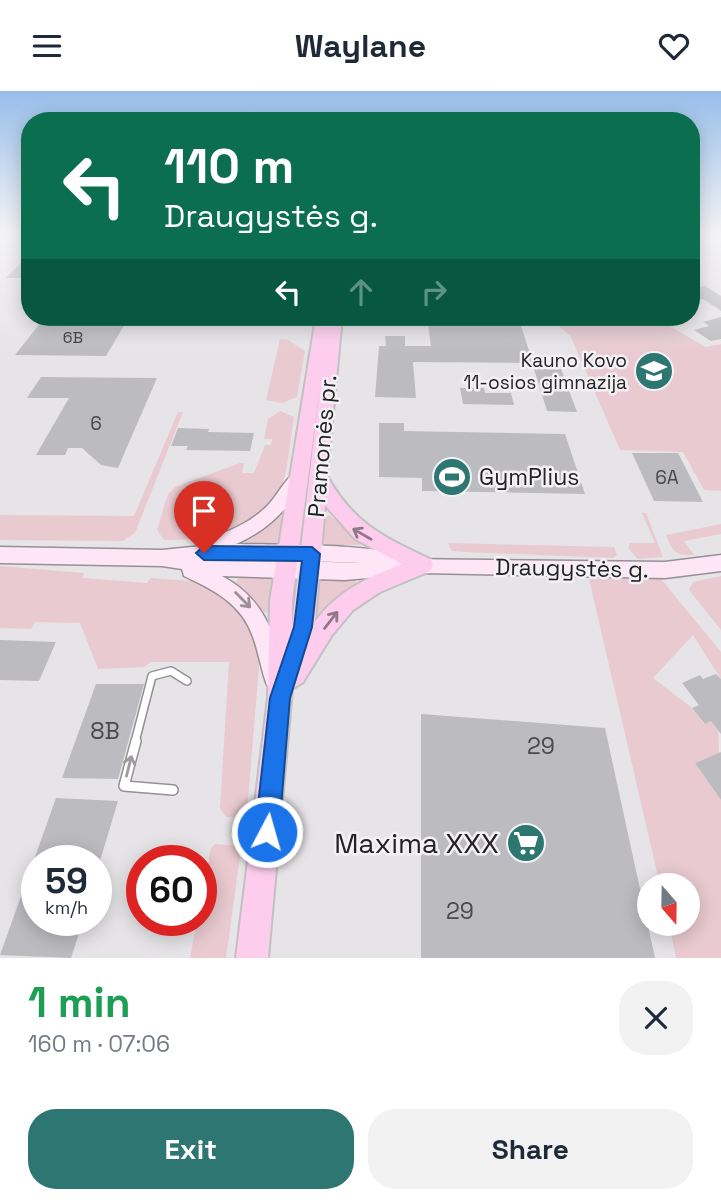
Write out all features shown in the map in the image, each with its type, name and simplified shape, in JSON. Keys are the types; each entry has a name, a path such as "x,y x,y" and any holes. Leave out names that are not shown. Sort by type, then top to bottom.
{"main road":[{"name":"Pramonės pr.","path":"280,698 303,627 311,562 310,475 322,326"},
{"name":"Pramonės pr.","path":"252,958 280,698 281,601 286,562 310,475 334,326"},
{"path":"162,558 229,540 259,526 310,475 351,527 423,565"},
{"name":"Draugystės g.","path":"0,555 162,558 222,569 311,562 345,572 423,565 665,569 721,563"},
{"path":"162,558 228,586 247,603 262,628 280,698"},
{"path":"280,698 327,624 344,605 364,590 423,565"}],"lane":[{"path":"173,790 124,786 152,676 170,670 180,672 187,681"}],"shaded area":[{"name":"Kauno Kovo 11-osios gimnazija","path":"559,326 669,326 706,347 721,344 721,491 704,490 683,452 620,450 571,337"},
{"path":"280,339 288,340 305,351 297,397 282,403 266,400"},
{"path":"280,411 294,417 288,461 275,502 264,514 233,531 197,538 164,540 157,530 168,494 175,487 240,463 244,463 242,473 254,473 265,445 271,445 272,439 264,439 268,419"},
{"path":"178,412 183,412 135,533 123,541 0,540 0,515 134,516"},
{"path":"642,513 646,513 663,557 638,559 628,548 630,543 655,543"},
{"path":"329,515 359,540 360,545 322,546 324,518"},
{"path":"283,516 280,544 244,545 246,539 277,517"},
{"path":"721,524 721,534 684,541 694,555 676,552 666,535"},
{"path":"448,543 614,547 617,555 613,558 463,552 452,551"},
{"path":"0,566 84,573 83,578 147,583 150,578 205,582 241,607 260,655 247,812 241,817 226,817 220,808 229,662 151,662 144,667 98,669 80,623 35,622 31,629 0,628"},
{"path":"240,576 274,579 270,613 261,612 235,583"},
{"path":"721,576 721,630 689,590 693,582"},
{"path":"354,578 358,585 319,617 315,613 318,582 322,579"},
{"path":"589,579 661,579 721,652 721,679 693,635 653,678 692,708 704,724 711,721 718,730 719,753 695,763 721,800 721,958 676,958 671,936 700,936 700,873 657,873"},
{"path":"215,844 239,846 241,849 226,958 190,958 194,936 217,936 217,845"}],"building":[{"path":"11,272 21,272 21,278 6,278"},
{"path":"705,286 721,296 721,311 700,300 700,287"},
{"path":"721,317 721,339 711,341 694,330 709,326 703,322"},
{"path":"38,326 124,326 106,356 15,355"},
{"path":"428,326 521,326 533,363 413,362 416,398 375,397 379,346 386,346 385,336 405,336 405,346 431,346"},
{"path":"534,369 561,369 577,412 547,411"},
{"path":"41,377 157,378 118,468 101,465 82,448 68,448 65,455 36,455 69,398 27,398"},
{"path":"460,388 484,388 485,393 511,393 514,405 463,404"},
{"path":"379,423 404,423 404,431 565,434 585,494 422,491 422,478 379,477"},
{"path":"178,428 254,433 250,451 186,450 188,446 171,446"},
{"path":"632,453 678,453 703,502 654,501"},
{"path":"0,640 56,642 39,681 0,680"},
{"path":"716,674 721,679 721,734 711,721 705,724 692,708 699,705 682,683 700,675 703,679"},
{"path":"96,684 144,684 118,779 62,778"},
{"name":"Maxima XXX","path":"421,714 605,728 637,875 637,936 650,936 655,958 421,958"},
{"path":"721,752 721,800 695,763"},
{"path":"56,798 118,801 105,845 39,845"},
{"path":"21,896 21,936 78,936 71,958 0,955"}],"place":[{"name":"Kauno Kovo 11-osios gimnazija","path":"654,371"},
{"name":"GymPlius","path":"452,477"},
{"name":"Maxima XXX","path":"526,843"}],"route":[{"path":"204,553 225,551 312,554 303,627 280,698 267,832"}]}
